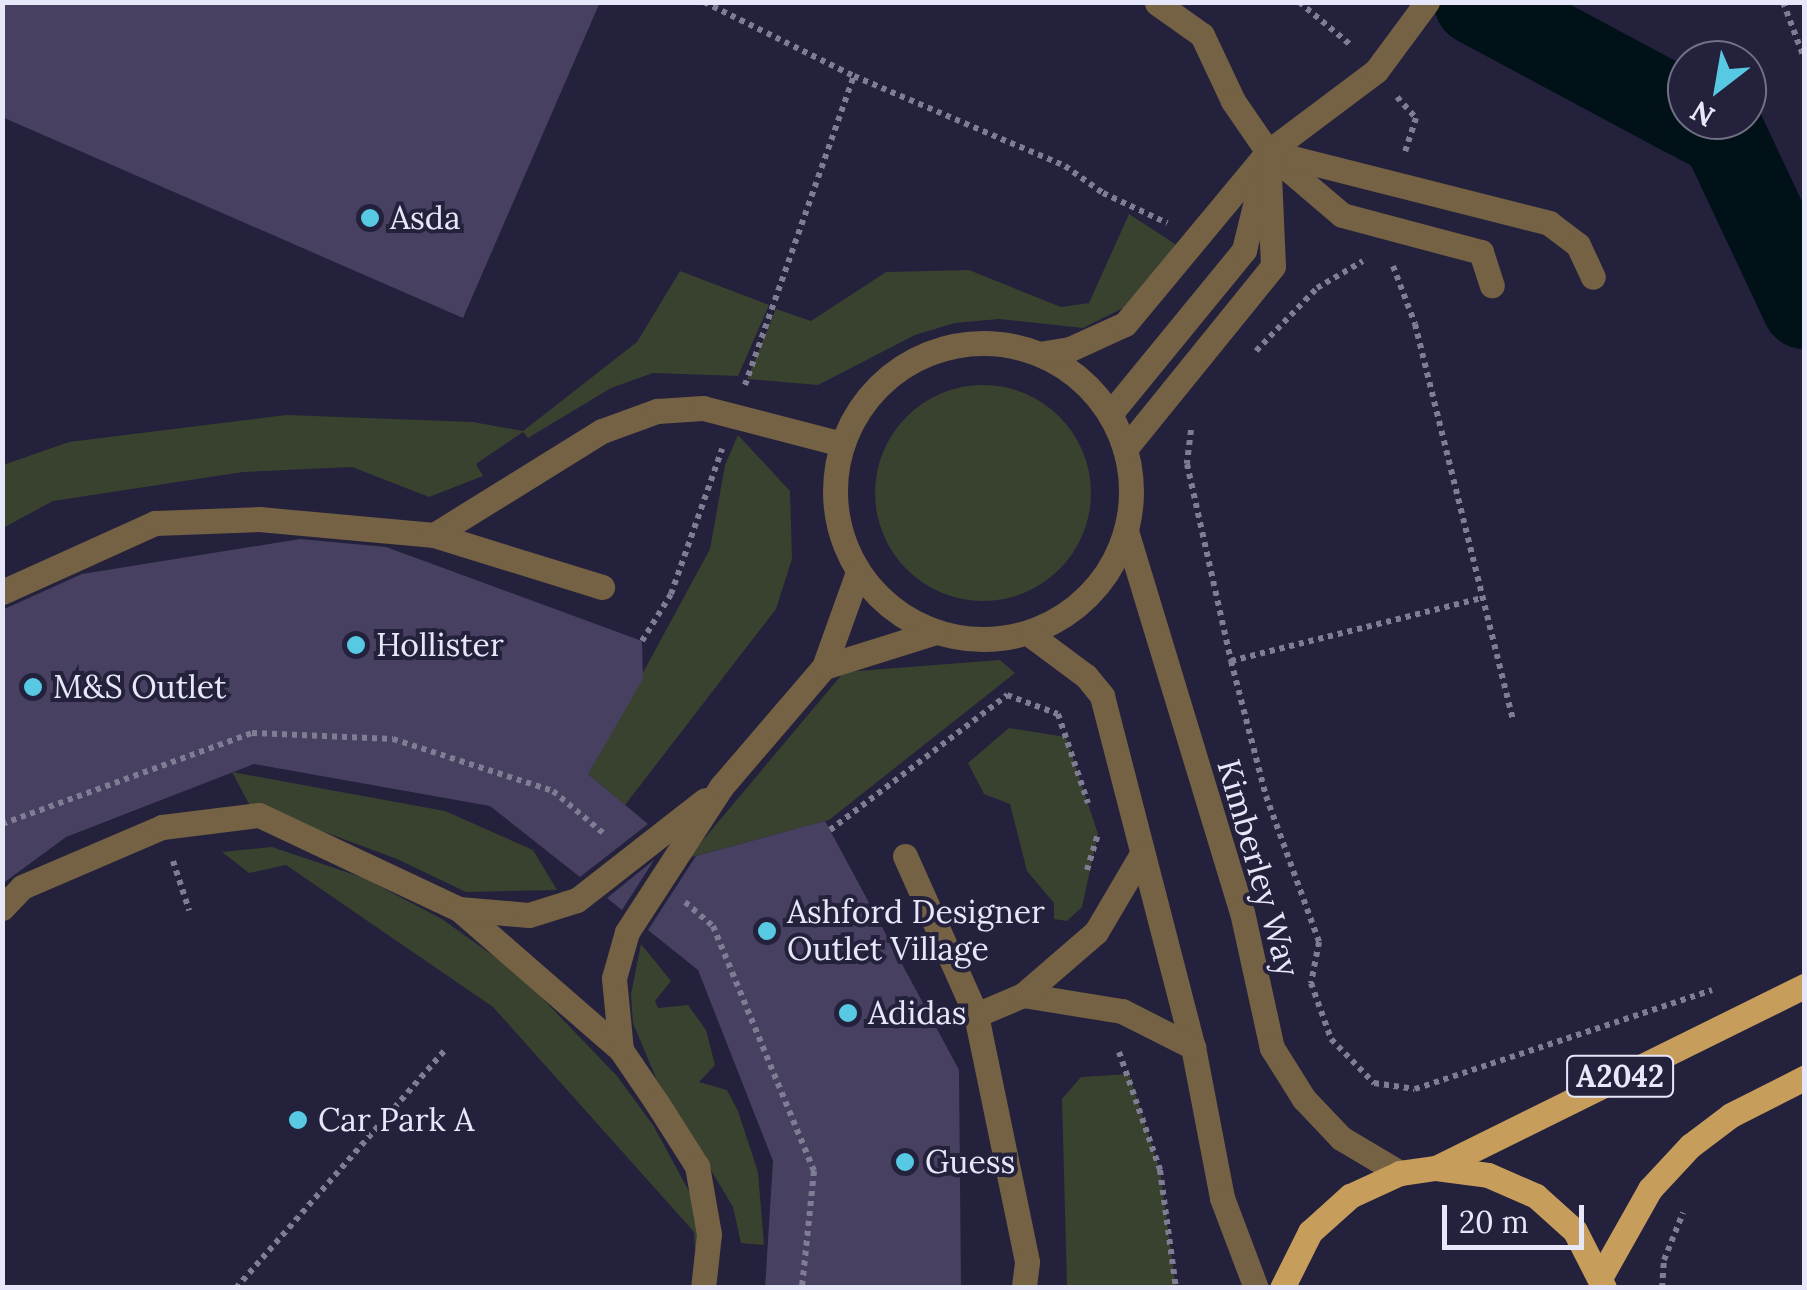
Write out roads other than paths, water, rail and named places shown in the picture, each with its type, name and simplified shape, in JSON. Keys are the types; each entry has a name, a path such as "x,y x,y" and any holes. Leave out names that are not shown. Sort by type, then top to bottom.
{"main road":[{"name":"A2042","path":"1436,1168 1804,986"},
{"name":"A2042","path":"1603,1282 1650,1189 1690,1146 1731,1115 1804,1078"},
{"path":"1282,1288 1310,1232 1350,1196 1400,1174 1436,1168 1488,1175 1536,1196 1575,1231 1603,1282"}],"street":[{"path":"1158,3 1202,35 1233,100 1268,152 1342,214 1480,252 1492,286"},
{"path":"1039,354 1106,336 1125,324 1268,152 1366,80 1403,43 1426,5"},
{"path":"1268,152 1549,224 1578,246 1593,277"},
{"path":"1110,414 1244,250 1268,152"},
{"path":"1125,449 1273,266 1268,152"},
{"path":"959,344 999,344 1039,354 1066,368 1110,414 1125,449 1132,490 1126,532 1106,575 1072,610 1028,633 982,640 936,632 892,608 858,572 840,531 834,488 842,444 859,408 886,378 920,357 959,344"},
{"path":"434,535 602,431 657,412 703,408 842,444"},
{"path":"2,592 155,523 259,519 434,535 602,587"},
{"name":"Kimberley Way","path":"1126,532 1242,912 1272,1048 1304,1099 1341,1138 1400,1174"},
{"path":"621,1050 614,978 627,932 721,787 824,667 858,572"},
{"path":"824,667 936,632"},
{"path":"1028,633 1086,676 1102,696 1193,1047 1222,1198 1256,1288"},
{"path":"459,908 529,915 577,900 721,787"},
{"path":"2,908 22,887 162,827 259,815 459,908 621,1050 696,1166 709,1234 703,1288"},
{"path":"976,1015 1023,994 1096,932 1142,854"},
{"path":"905,856 976,1015 1028,1262 1024,1288"},
{"path":"1023,994 1122,1011 1193,1047"}],"waterway":[{"path":"1476,2 1667,104"},
{"path":"1726,140 1804,306"}],"place":[{"name":"Asda","path":"370,218"},
{"name":"Hollister","path":"356,645"},
{"name":"M&S Outlet","path":"33,687"},
{"name":"Ashford Designer Outlet Village","path":"767,931"},
{"name":"Adidas","path":"848,1013"},
{"name":"Car Park A","path":"298,1120"},
{"name":"Guess","path":"905,1162"}]}
